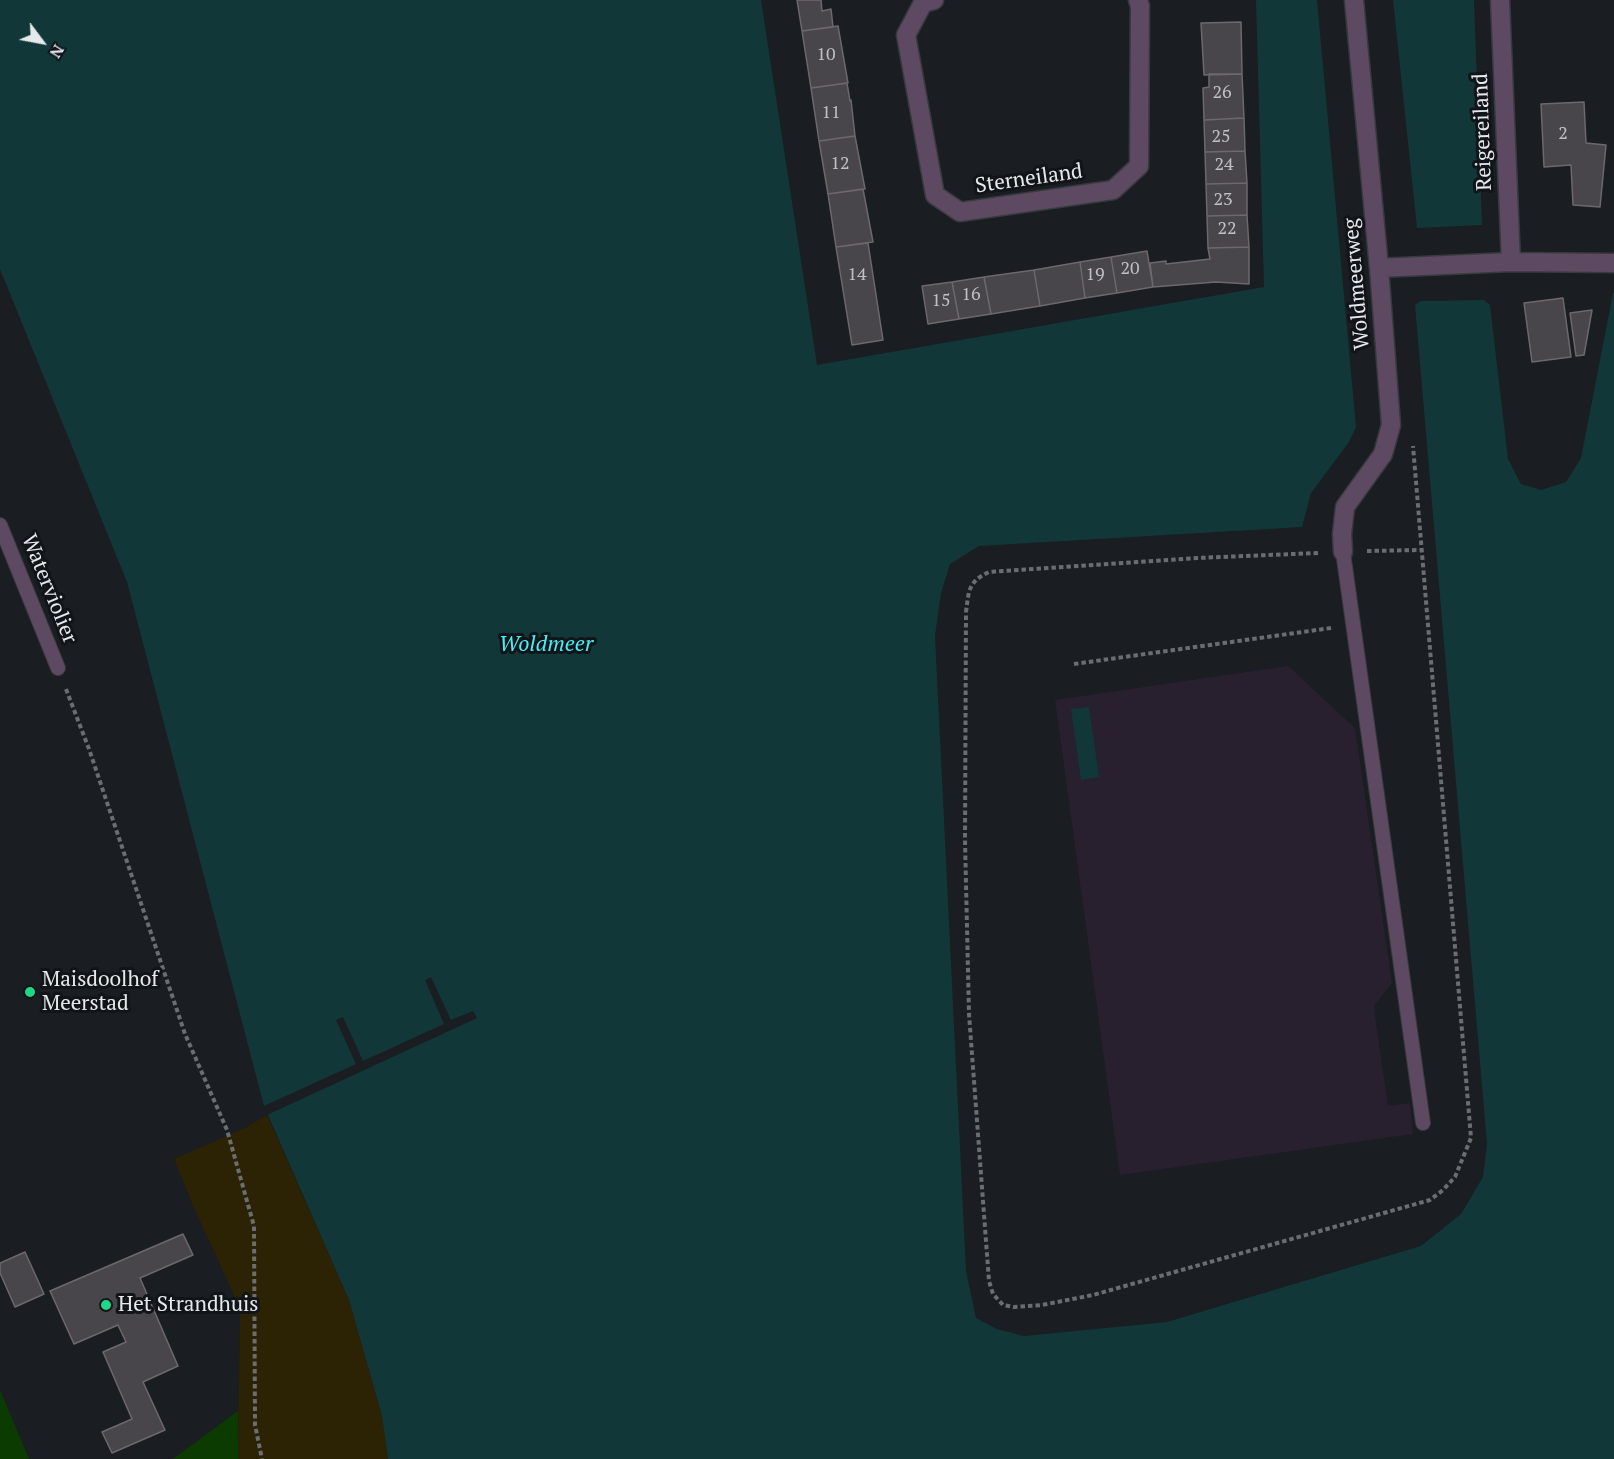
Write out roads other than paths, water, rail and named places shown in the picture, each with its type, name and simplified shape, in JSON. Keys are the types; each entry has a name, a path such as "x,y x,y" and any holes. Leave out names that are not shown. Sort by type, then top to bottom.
{"street":[{"name":"Sterneiland","path":"934,0 923,3 906,35 935,195 960,212 1113,190 1139,166 1142,2"},
{"name":"Woldmeerweg","path":"1343,552 1345,507 1383,454 1391,425 1354,0"},
{"name":"Reigereiland","path":"1500,0 1511,262"},
{"path":"1379,268 1511,262 1614,263"}],"lane":[{"name":"Waterviolier","path":"0,525 58,668"},
{"path":"1343,552 1423,1123"}],"water":[{"name":"Woldmeer","path":"0,0 761,0 817,365 1264,287 1256,0 1317,0 1356,427 1349,442 1311,493 1302,527 979,546 950,564 941,593 935,636 966,1271 976,1318 997,1329 1024,1336 1167,1322 1421,1246 1461,1214 1483,1177 1487,1144 1415,305 1421,301 1484,300 1490,305 1508,459 1521,484 1541,490 1566,482 1581,458 1614,293 1614,1459 388,1459 382,1416 349,1300 264,1106 127,582 0,269"},
{"path":"1393,0 1474,0 1482,225 1417,228"},
{"path":"1089,707 1099,777 1081,780 1071,709"}],"place":[{"name":"Maisdoolhof Meerstad","path":"30,992"},
{"name":"Het Strandhuis","path":"106,1305"}]}
